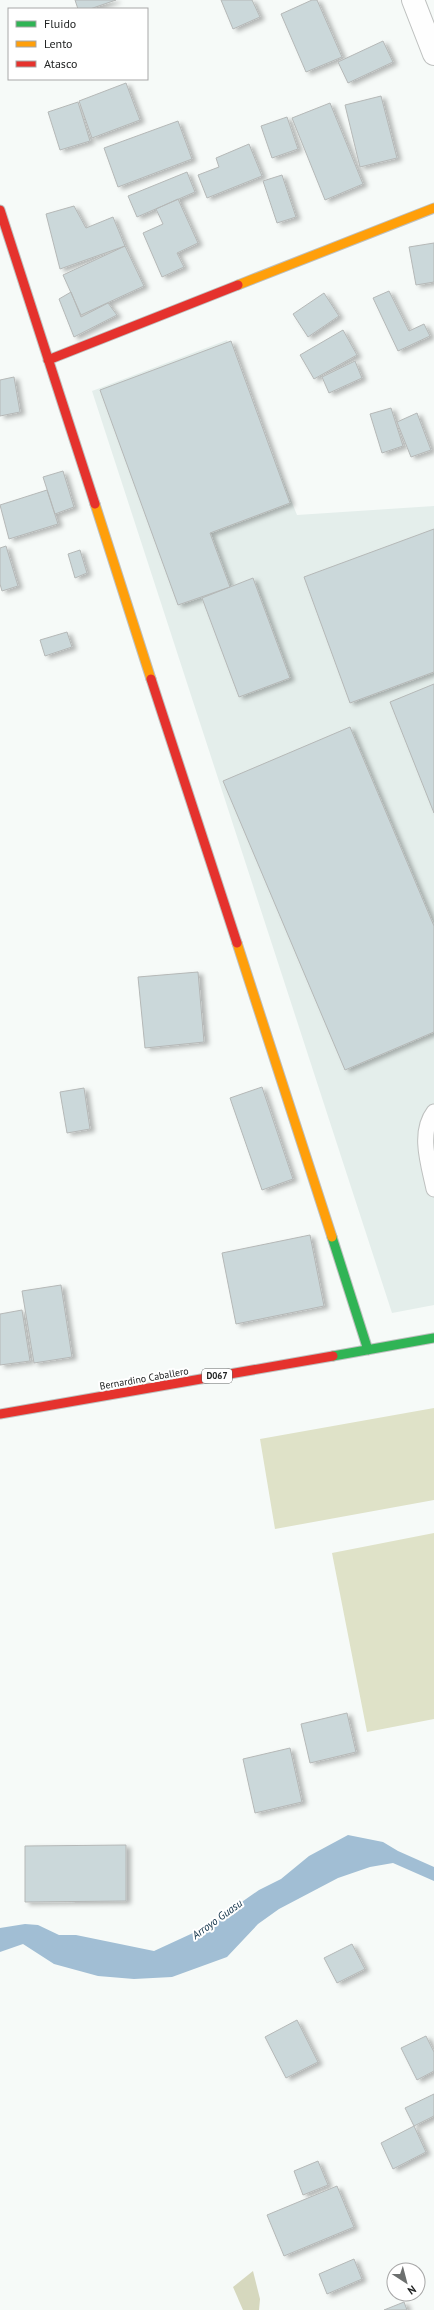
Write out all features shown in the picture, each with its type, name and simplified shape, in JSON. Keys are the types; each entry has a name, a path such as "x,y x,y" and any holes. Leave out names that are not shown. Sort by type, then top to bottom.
{"street":[{"path":"413,0 434,54"},
{"path":"48,360 434,208"},
{"path":"0,210 368,1350"},
{"name":"Bernardino Caballero","path":"0,1414 434,1338"}],"lane":[{"path":"434,1112 429,1119 425,1152 434,1189"}],"shaded area":[{"path":"227,340 297,515 434,506 434,1305 392,1313 92,391"}],"green space":[{"path":"434,1408 434,1500 275,1529 260,1439"},
{"path":"434,1533 434,1719 367,1732 332,1553"},
{"path":"253,2271 260,2299 259,2310 243,2310 233,2287"}],"water":[{"path":"348,1835 383,1842 398,1851 434,1867 434,1881 393,1863 370,1867 338,1878 279,1909 258,1924 227,1957 172,1977 134,1979 98,1976 54,1964 23,1944 0,1952 0,1928 25,1924 38,1925 59,1935 76,1935 154,1951 206,1927 259,1890 281,1879 309,1856"}],"building":[{"path":"75,0 116,0 93,8 78,8"},
{"path":"221,0 252,0 260,17 233,29"},
{"path":"312,0 317,0 342,57 306,72 281,14"},
{"path":"383,41 393,62 348,83 338,62"},
{"path":"126,83 140,120 92,138 79,101"},
{"path":"381,96 397,158 360,167 345,105"},
{"path":"78,102 90,141 60,150 48,112"},
{"path":"330,103 363,184 325,200 292,118"},
{"path":"287,117 298,149 272,158 261,126"},
{"path":"178,121 192,159 118,187 104,148"},
{"path":"249,144 262,176 207,198 198,175 219,167 216,158"},
{"path":"187,172 195,192 137,217 128,196"},
{"path":"282,175 296,217 277,223 263,181"},
{"path":"178,199 198,243 177,253 184,267 162,277 143,233 163,224 156,209"},
{"path":"74,206 86,228 113,217 125,246 60,269 46,214"},
{"path":"434,243 434,282 416,285 409,247"},
{"path":"125,246 144,286 81,315 63,275"},
{"path":"389,291 409,331 424,324 430,336 398,351 373,298"},
{"path":"71,292 81,317 108,303 117,315 74,337 59,299"},
{"path":"324,293 339,316 308,337 293,314"},
{"path":"343,330 357,355 314,379 300,355"},
{"path":"231,341 290,503 210,533 230,587 178,605 100,390"},
{"path":"355,361 362,378 329,393 322,377"},
{"path":"14,377 20,412 0,416 0,380"},
{"path":"391,408 403,446 382,453 370,414"},
{"path":"417,413 431,450 411,457 397,422"},
{"path":"63,471 74,507 55,514 43,477"},
{"path":"47,490 58,524 9,539 0,505"},
{"path":"434,529 434,672 350,703 304,577"},
{"path":"6,546 18,586 2,591 0,584 0,548"},
{"path":"80,550 87,573 75,578 68,554"},
{"path":"253,578 290,678 239,697 202,598"},
{"path":"67,632 72,647 45,656 40,640"},
{"path":"434,684 434,813 390,702"},
{"path":"350,727 434,926 434,1032 345,1070 223,781"},
{"path":"198,972 204,1042 145,1048 138,977"},
{"path":"262,1087 293,1179 262,1190 230,1098"},
{"path":"84,1088 90,1129 67,1133 60,1092"},
{"path":"310,1235 324,1306 236,1324 222,1253"},
{"path":"61,1285 72,1357 34,1363 22,1291"},
{"path":"22,1310 30,1361 0,1365 0,1314"},
{"path":"347,1713 356,1752 310,1763 301,1724"},
{"path":"290,1748 302,1802 255,1813 243,1759"},
{"path":"126,1845 126,1901 25,1902 25,1846"},
{"path":"352,1944 365,1969 337,1983 324,1958"},
{"path":"297,2020 318,2062 286,2078 265,2037"},
{"path":"426,2036 434,2052 434,2071 417,2080 401,2048"},
{"path":"434,2094 434,2116 414,2126 405,2108"},
{"path":"414,2126 426,2152 393,2169 381,2143"},
{"path":"318,2161 328,2185 303,2195 294,2171"},
{"path":"337,2186 354,2227 284,2256 267,2215"},
{"path":"354,2259 362,2279 327,2294 319,2274"},
{"path":"404,2302 407,2310 384,2310"}],"traffic: fast":[{"path":"332,1237 368,1350"},
{"path":"333,1356 434,1338"}],"traffic: slow":[{"path":"238,285 434,208"},
{"path":"95,504 151,679"},
{"path":"237,943 332,1237"}],"traffic: jam":[{"path":"0,210 95,504"},
{"path":"48,360 238,285"},
{"path":"151,679 237,943"},
{"path":"0,1414 333,1356"}],"water label":[{"name":"Arroyo Guasu","path":"217,1919"}]}
